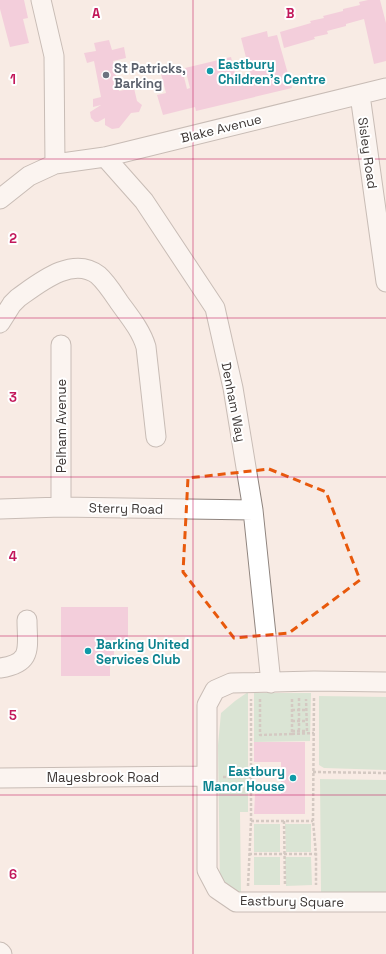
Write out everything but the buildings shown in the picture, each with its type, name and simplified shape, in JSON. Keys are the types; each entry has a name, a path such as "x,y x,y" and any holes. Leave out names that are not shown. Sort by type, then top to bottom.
{"street":[{"path":"42,0 54,56 55,164"},
{"name":"Blake Avenue","path":"0,199 29,176 55,164 105,157 386,88"},
{"name":"Sisley Road","path":"360,94 386,282"},
{"name":"Denham Way","path":"105,157 144,201 215,308 233,388 253,510 261,687"},
{"path":"0,323 12,304 55,273 81,269 89,270 98,276 141,332 144,340 156,437"},
{"name":"Pelham Avenue","path":"61,345 61,507"},
{"name":"Sterry Road","path":"0,509 61,507 253,510"},
{"path":"0,668 17,663 25,656 28,650 27,620"},
{"name":"Eastbury Square","path":"386,682 314,681 261,687 231,683 214,690 207,705 207,870 218,889 236,902 386,902"},
{"name":"Mayesbrook Road","path":"0,778 207,776"}],"path":[{"path":"313,902 316,888 316,854 313,821 314,681"},
{"path":"261,687 260,734 292,732 314,733"},
{"path":"248,890 250,777 261,687"},
{"path":"292,694 292,732"},
{"path":"299,698 300,730"},
{"path":"292,699 307,698 307,730 292,732"},
{"path":"292,710 307,710"},
{"path":"292,722 307,721"},
{"path":"313,772 386,773"},
{"path":"207,776 250,777"},
{"path":"250,821 313,821"},
{"path":"284,821 285,889"},
{"path":"249,854 316,854"}],"highlighted area":[{"path":"269,469 326,492 360,580 289,633 234,638 183,572 188,478"}],"green space":[{"path":"248,692 248,812 240,812 241,893 231,894 220,886 218,745 221,713"},
{"path":"254,693 311,693 310,741 254,742"},
{"path":"319,696 386,697 386,770 324,768 319,765"},
{"path":"320,779 386,780 386,893 321,893"},
{"path":"254,824 280,824 280,852 254,852"},
{"path":"285,824 311,824 311,852 286,852"},
{"path":"254,857 280,857 280,885 254,885"},
{"path":"285,857 311,857 312,885 286,886"}],"place":[{"name":"Eastbury Children's Centre","path":"210,71"},
{"name":"St Patricks, Barking","path":"106,75"},
{"name":"Barking United Services Club","path":"88,651"},
{"name":"Eastbury Manor House","path":"293,778"}]}
